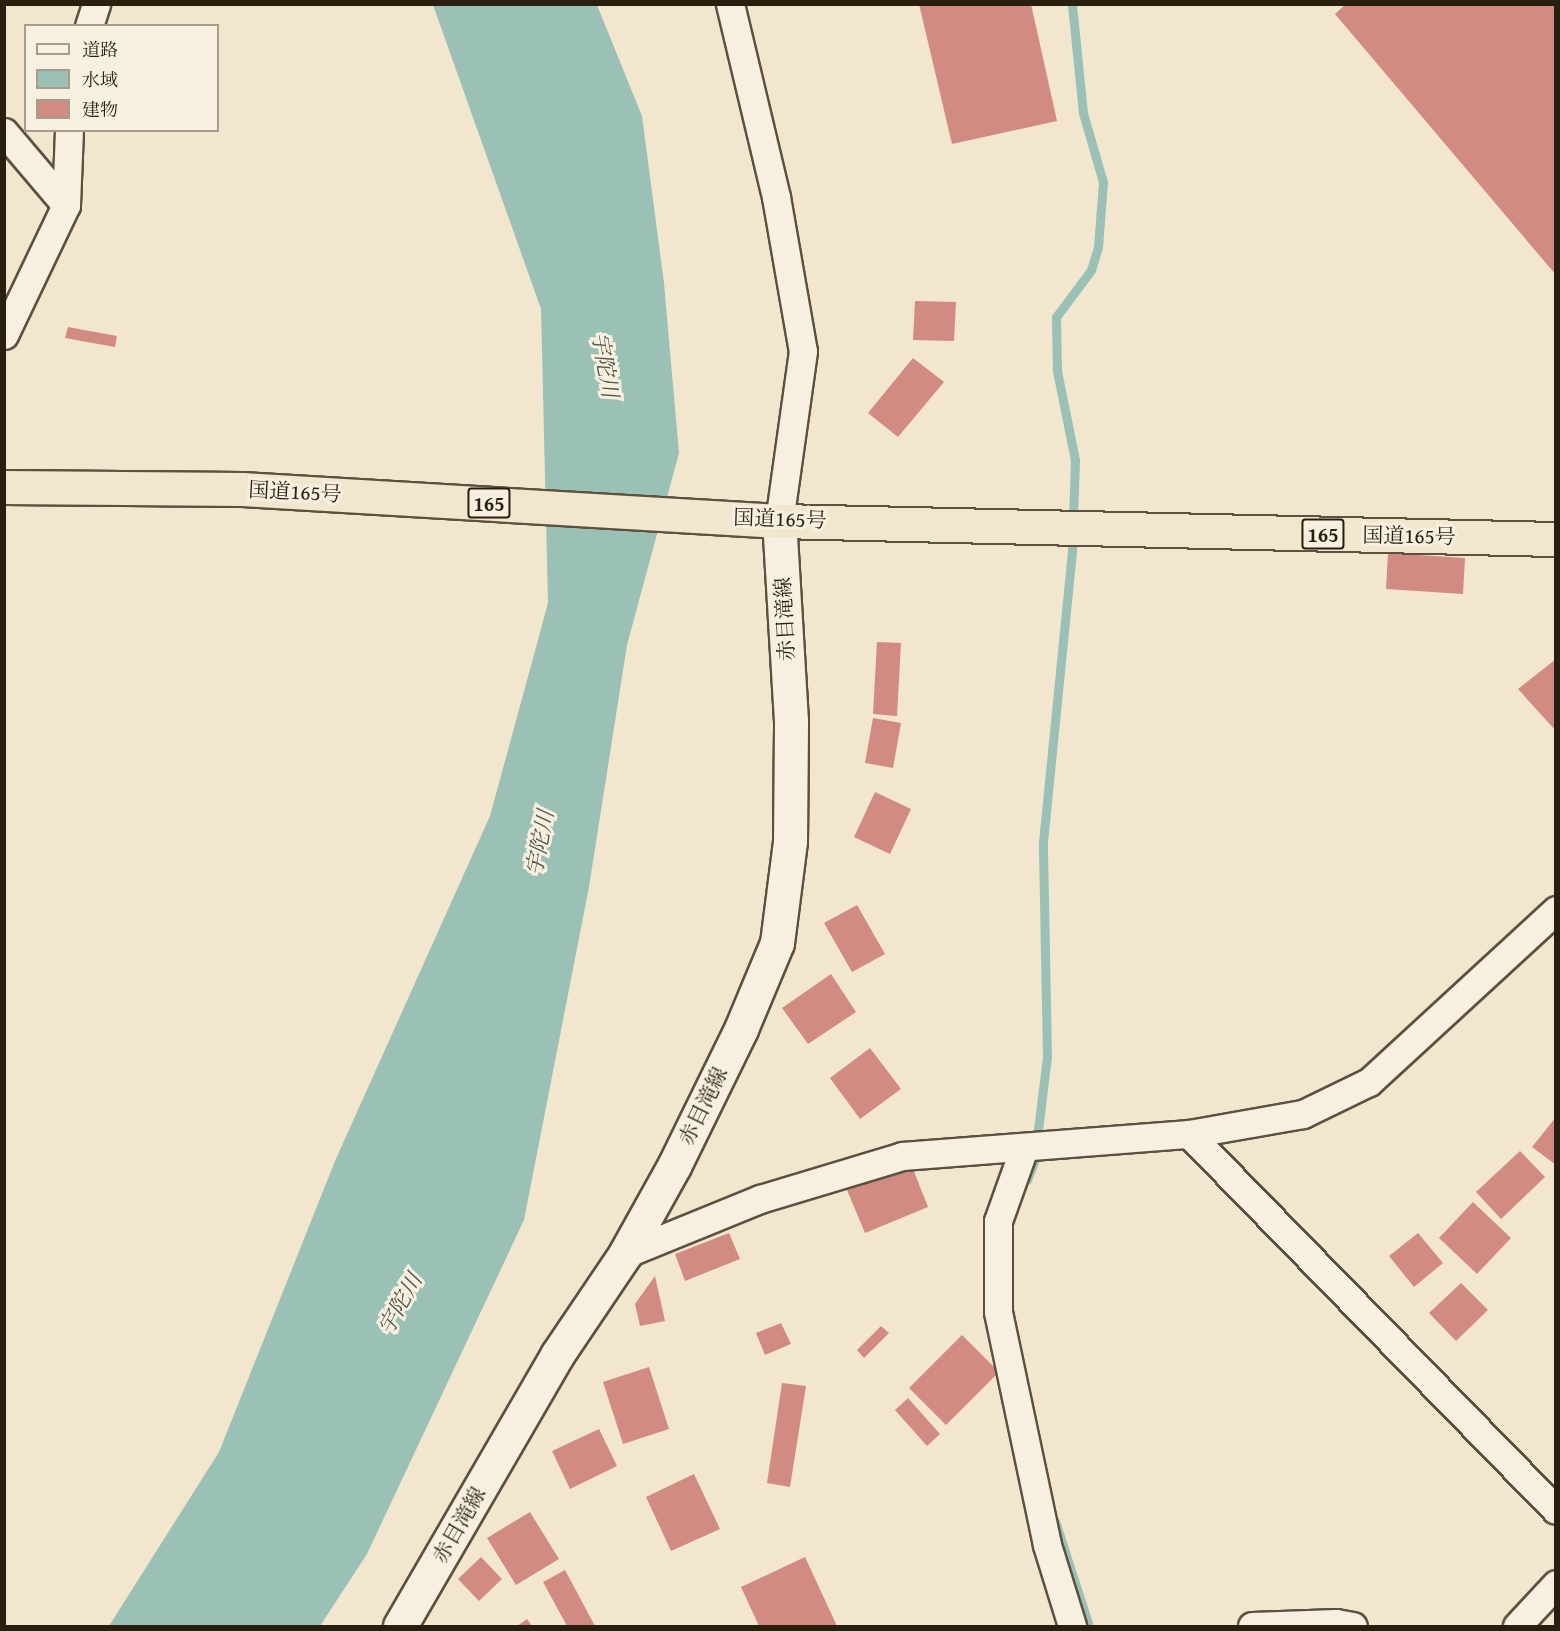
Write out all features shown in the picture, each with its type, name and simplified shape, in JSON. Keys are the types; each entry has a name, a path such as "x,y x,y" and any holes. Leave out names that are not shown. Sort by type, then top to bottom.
{"highway":[{"name":"国道165号","path":"4,488 242,489 779,521 1052,525 1090,528 1556,539"}],"main road":[{"name":"赤目滝線","path":"400,1626 557,1355 625,1254 674,1166 741,1029 777,943 790,841 791,721 779,521"}],"street":[{"path":"90,24 96,4"},
{"path":"730,4 776,197 803,351 779,521"},
{"path":"4,132 66,205"},
{"path":"4,335 66,205 69,132"},
{"path":"625,1254 760,1199 902,1156 1189,1134 1303,1114 1369,1082 1556,910"},
{"path":"1189,1134 1556,1510"},
{"path":"1024,1148 998,1221 998,1312 1047,1545 1072,1626"},
{"path":"1517,1626 1556,1584"},
{"path":"1252,1626 1336,1623 1353,1626"}],"water":[{"name":"宇陀川","path":"433,5 597,5 642,116 664,283 679,453 627,645 589,887 524,1220 367,1554 320,1626 109,1626 219,1452 335,1161 490,816 548,603 541,309"}],"building":[{"path":"919,4 1031,4 1057,121 952,144"},
{"path":"1346,4 1556,4 1556,275 1335,14"},
{"path":"915,301 956,302 954,341 913,340"},
{"path":"68,327 117,336 115,347 65,338"},
{"path":"913,358 944,382 898,437 868,413"},
{"path":"1388,553 1465,558 1463,594 1386,589"},
{"path":"877,642 901,643 897,716 873,714"},
{"path":"1556,659 1556,731 1518,689"},
{"path":"873,718 901,723 893,768 865,763"},
{"path":"875,792 911,809 890,854 854,837"},
{"path":"857,905 885,954 852,972 824,923"},
{"path":"831,974 856,1012 808,1044 782,1008"},
{"path":"870,1048 901,1089 860,1119 830,1078"},
{"path":"1556,1117 1556,1165 1532,1147"},
{"path":"1520,1151 1545,1177 1501,1219 1476,1192"},
{"path":"911,1164 928,1207 865,1233 847,1190"},
{"path":"1473,1202 1511,1238 1477,1274 1439,1238"},
{"path":"729,1233 740,1259 685,1281 675,1254"},
{"path":"1418,1233 1443,1263 1414,1287 1389,1256"},
{"path":"655,1276 665,1321 640,1326 635,1304"},
{"path":"1461,1283 1488,1310 1456,1341 1429,1313"},
{"path":"781,1323 791,1344 765,1355 756,1333"},
{"path":"881,1326 889,1333 864,1358 857,1350"},
{"path":"962,1335 999,1372 946,1425 909,1388"},
{"path":"649,1367 669,1429 623,1444 603,1382"},
{"path":"782,1383 806,1386 790,1487 767,1483"},
{"path":"908,1398 940,1434 927,1446 895,1410"},
{"path":"599,1429 617,1466 570,1489 552,1451"},
{"path":"694,1474 720,1529 671,1551 646,1497"},
{"path":"530,1512 559,1559 516,1585 487,1538"},
{"path":"481,1557 502,1579 479,1601 458,1579"},
{"path":"805,1557 837,1626 759,1626 741,1587"},
{"path":"565,1570 595,1626 567,1626 543,1582"},
{"path":"527,1619 532,1626 517,1626"}],"waterway":[{"path":"1038,1130 1047,1057 1043,842 1072,550 1075,460 1057,371 1056,317 1091,270 1098,247 1103,182 1083,113 1072,4"},
{"path":"1027,1180 1036,1157"},
{"path":"1055,1521 1089,1626"}]}
